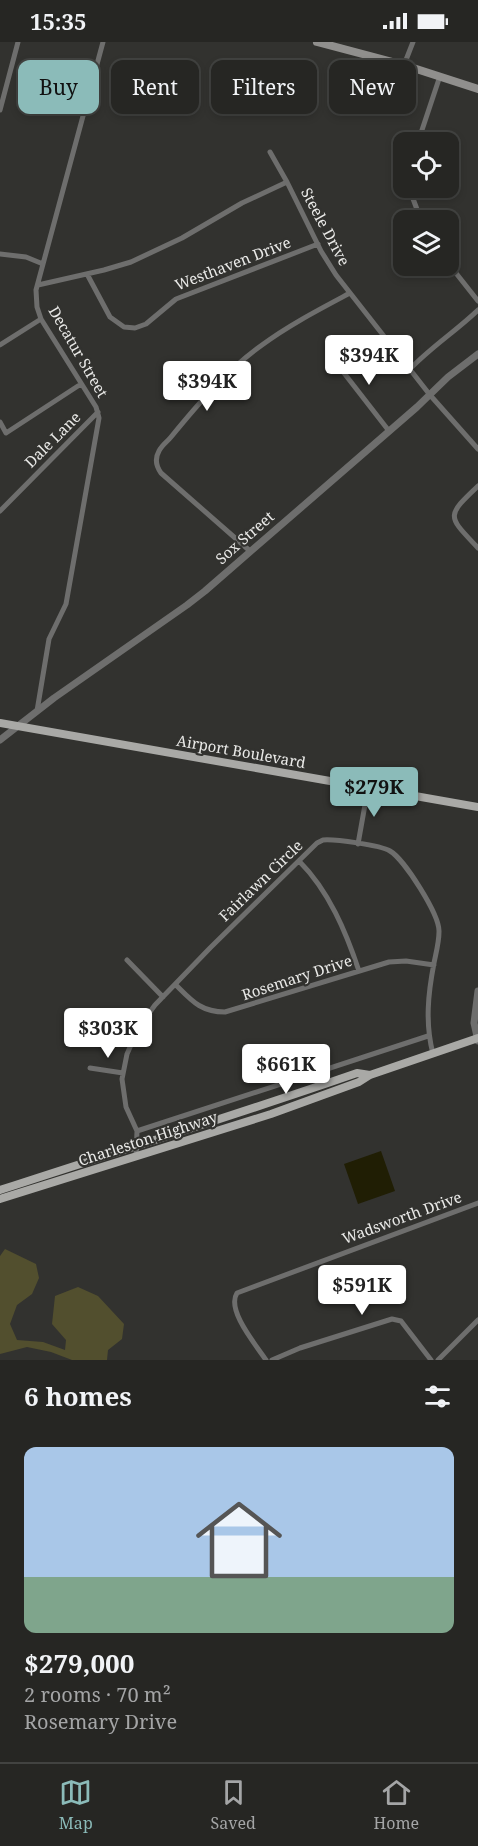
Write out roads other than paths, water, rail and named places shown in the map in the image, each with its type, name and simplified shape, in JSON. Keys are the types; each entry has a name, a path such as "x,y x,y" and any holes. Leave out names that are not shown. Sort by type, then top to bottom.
{"main road":[{"path":"317,42 385,60"},
{"path":"416,69 478,89"},
{"name":"Airport Boulevard","path":"0,723 478,807"},
{"name":"Charleston Highway","path":"0,1198 271,1114 359,1082 370,1075 478,1039"},
{"name":"Charleston Highway","path":"0,1190 357,1073 370,1075"}],"street":[{"path":"0,110 18,42"},
{"name":"Decatur Street","path":"37,711 49,639 66,604 99,424 98,412 41,319 36,296 103,42"},
{"path":"406,60 413,42"},
{"path":"421,132 440,76"},
{"name":"Steele Drive","path":"270,152 336,275 430,395 478,449"},
{"path":"38,285 131,262 197,230 242,203 287,182"},
{"name":"Westhaven Drive","path":"87,274 110,317 124,327 135,328 146,324 176,299 318,244"},
{"path":"0,254 26,257 43,264"},
{"path":"458,276 478,302"},
{"path":"250,551 161,473 156,459 157,454 198,404 256,349 350,293"},
{"path":"410,369 425,353 478,310"},
{"path":"0,345 41,319"},
{"name":"Sox Street","path":"0,740 16,726 187,605 389,431 448,376 478,354"},
{"path":"330,355 389,431"},
{"path":"0,422 6,433 81,384"},
{"name":"Dale Lane","path":"0,511 98,412"},
{"path":"478,486 456,508 454,518 459,528 478,548"},
{"path":"357,844 368,788"},
{"name":"Fairlawn Circle","path":"136,1157 137,1131 126,1107 123,1090 123,1073 133,1037 149,1013 210,948 317,843 323,840 380,847 391,851 399,858 436,915 439,926 428,1007 428,1036 433,1054"},
{"path":"299,861 320,888 333,910 345,933 359,971"},
{"path":"127,960 163,998"},
{"name":"Rosemary Drive","path":"176,985 203,1009 225,1012 395,961 434,965"},
{"path":"478,991 474,1023 478,1039"},
{"name":"Charleston Highway","path":"137,1131 428,1036"},
{"path":"90,1068 123,1073"},
{"name":"Wadsworth Drive","path":"266,1360 235,1310 234,1298 237,1293 478,1203"},
{"path":"272,1360 300,1348 392,1319 401,1321 431,1360"},
{"path":"438,1360 478,1320"}]}
